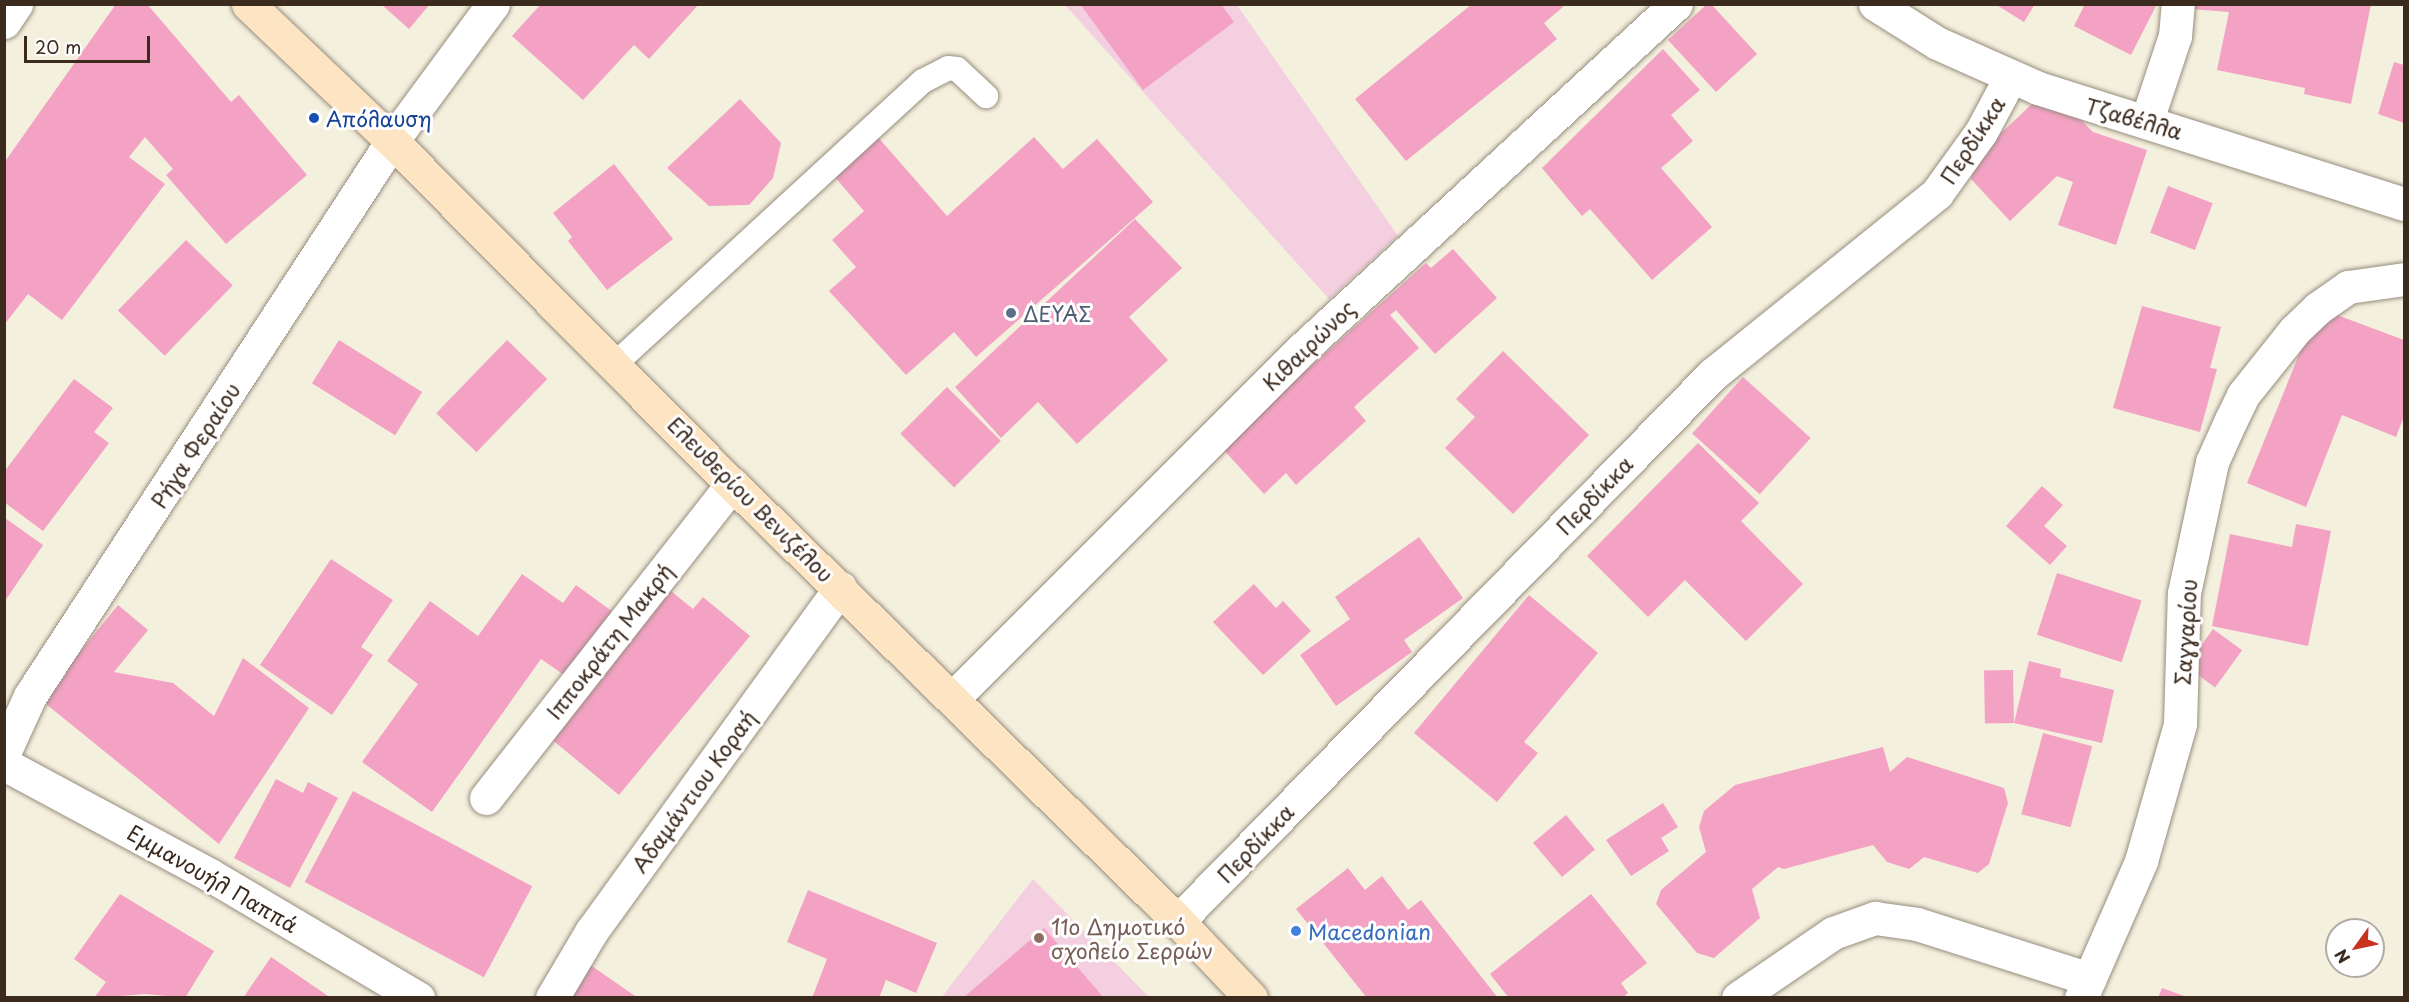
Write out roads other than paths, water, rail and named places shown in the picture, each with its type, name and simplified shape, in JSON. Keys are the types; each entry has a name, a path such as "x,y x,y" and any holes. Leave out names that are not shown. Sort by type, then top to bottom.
{"main road":[{"name":"Ελευθερίου Βενιζέλου","path":"248,4 392,141 615,363 732,484 1178,921 1251,998"}],"street":[{"path":"4,22 16,4"},
{"name":"Ρήγα Φεραίου","path":"4,753 30,696 392,141 493,4"},
{"name":"Κιθαιρώνος","path":"952,699 1301,350 1676,4"},
{"name":"Τζαβέλλα","path":"1875,4 1937,43 2010,78 2404,204"},
{"path":"2147,120 2175,36 2178,4"},
{"name":"Περδίκκα","path":"1178,921 1713,374 1937,193 1981,132 2010,78"},
{"name":"Σαγγαρίου","path":"2085,988 2141,861 2180,724 2184,593 2212,462 2243,395 2294,331 2318,308 2348,287 2404,279"},
{"name":"Ιπποκράτη Μακρή","path":"486,798 732,484"},
{"name":"Αδαμάντιου Κοραή","path":"552,998 591,932 840,588"},
{"name":"Εμμανουήλ Παππά","path":"4,764 199,870 418,998"},
{"path":"1738,998 1833,933 1858,921 1875,918 1917,924 2085,988"}],"lane":[{"path":"615,363 923,81 948,68 957,69 986,96"}],"place":[{"name":"Απόλαυση","path":"314,118"},
{"name":"ΔΕΥΑΣ","path":"1011,313"},
{"name":"Macedonian","path":"1296,931"},
{"name":"11ο Δημοτικό σχολείο Σερρών","path":"1039,938"}]}
